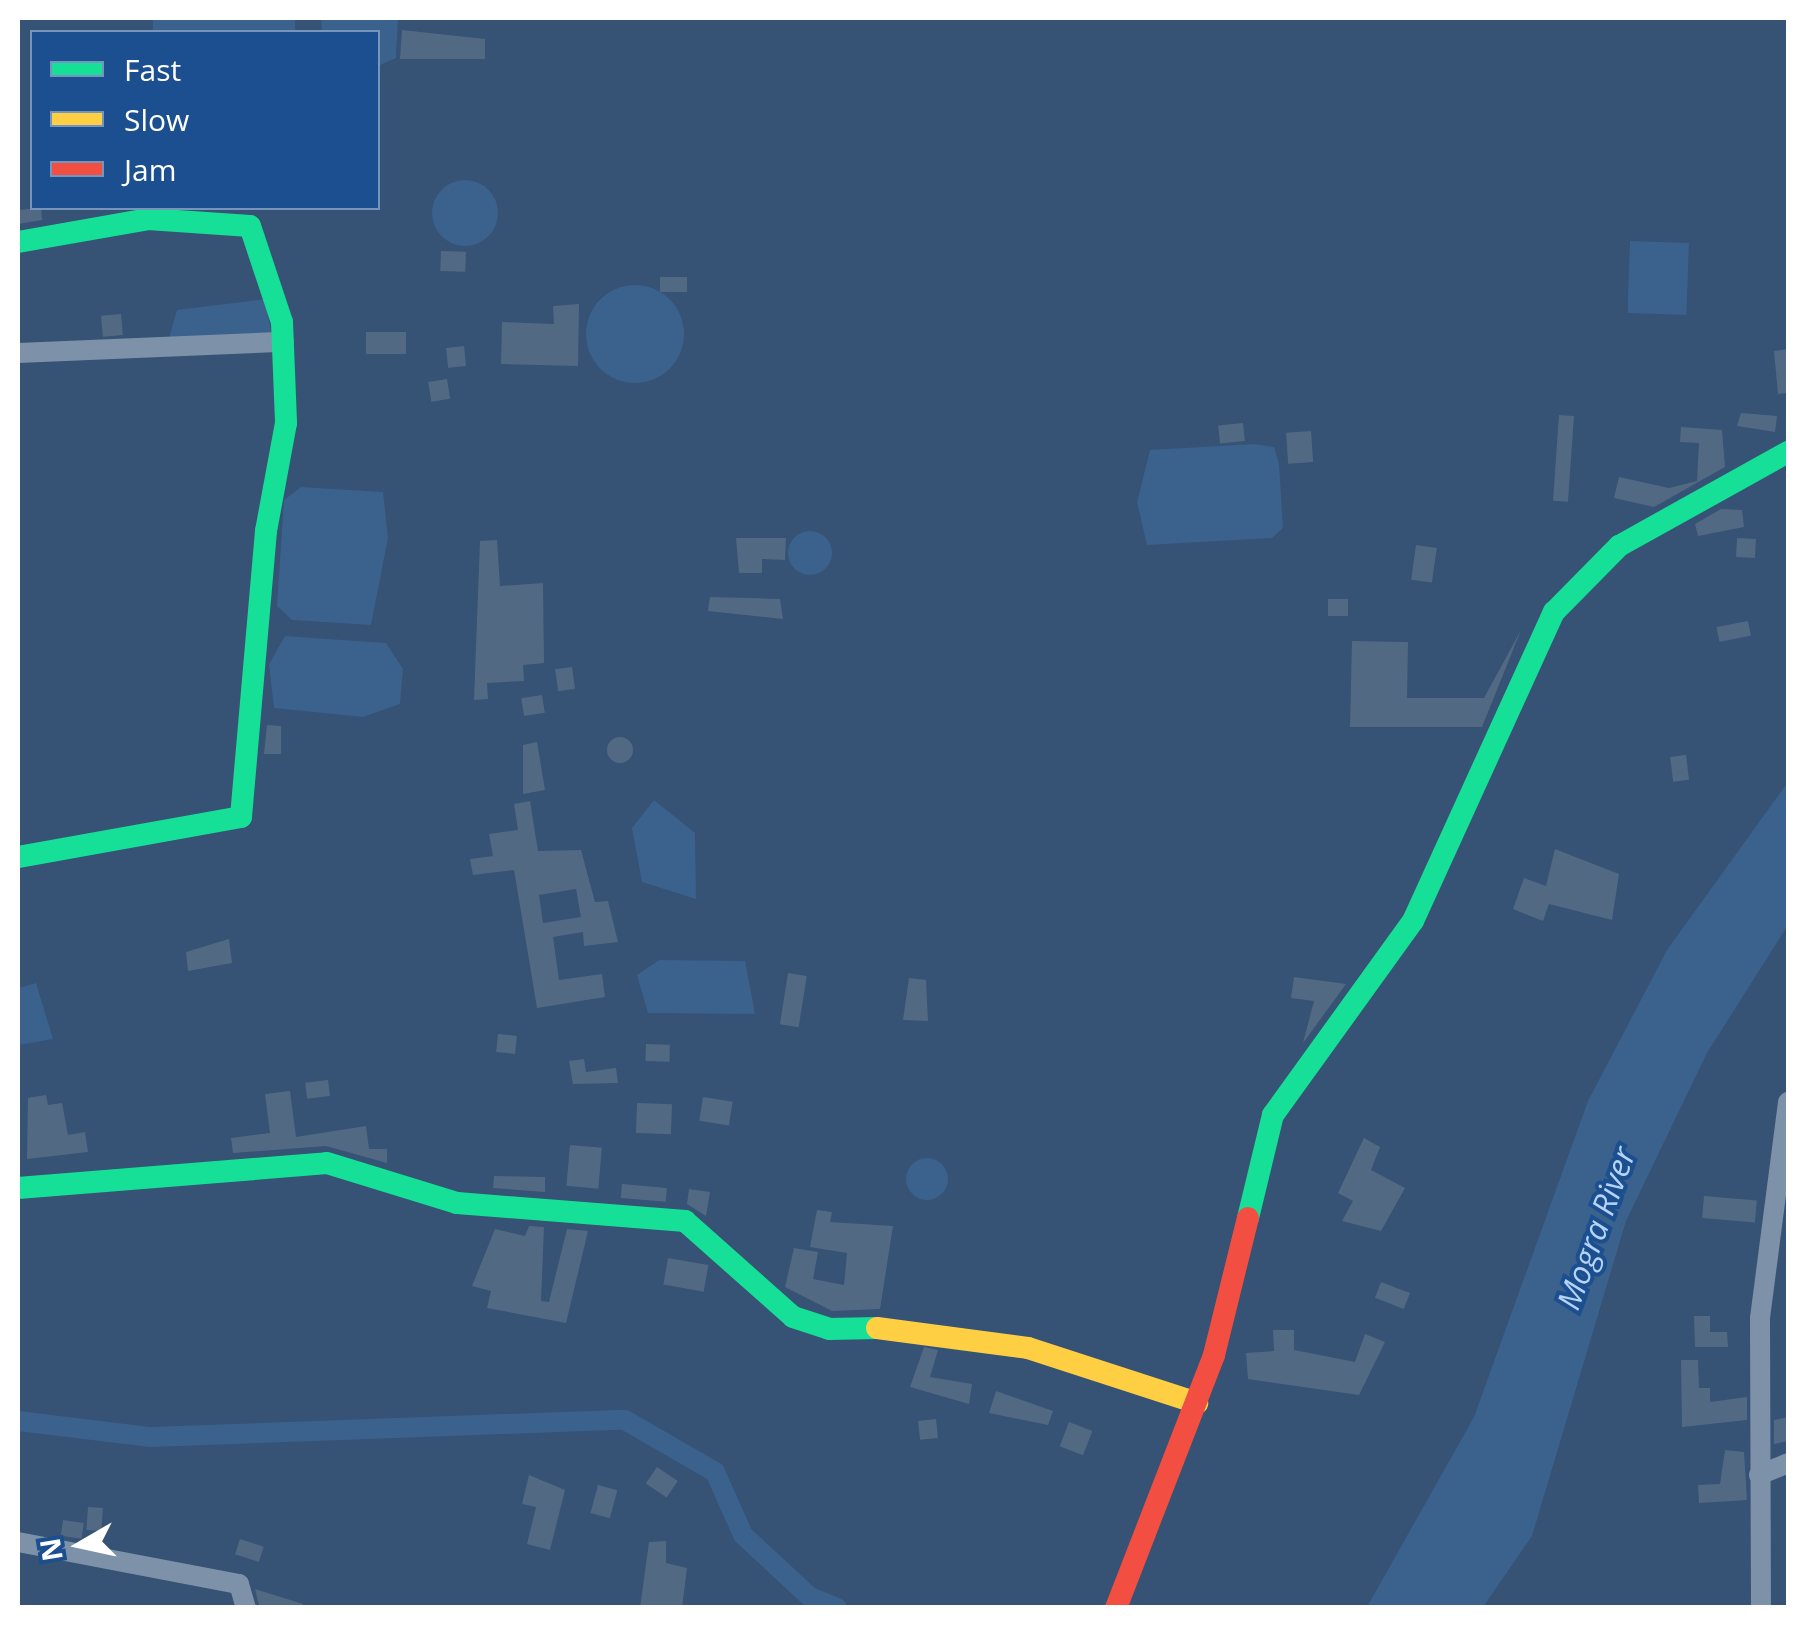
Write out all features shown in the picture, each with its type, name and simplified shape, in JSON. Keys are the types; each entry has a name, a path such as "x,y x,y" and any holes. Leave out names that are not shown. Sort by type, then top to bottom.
{"street":[{"path":"18,242 148,220 250,226 284,342 284,456 266,531 241,816 18,857"},
{"path":"18,353 284,342"},
{"path":"1116,1608 1197,1403 1273,1115 1413,921 1554,612 1619,546 1788,452"},
{"path":"1761,1608 1760,1318 1788,1102"},
{"path":"18,1188 327,1163 456,1203 686,1221 793,1317 829,1329 913,1327 1028,1348 1197,1403"},
{"path":"1759,1475 1788,1463"},
{"path":"18,1542 232,1582 244,1588 246,1608"}],"water":[{"path":"153,18 295,18 295,30 153,30"},
{"path":"321,18 398,18 396,58 380,65 380,30 322,30"},
{"path":"465,180 489,189 498,213 489,237 465,246 441,237 432,213 441,189"},
{"path":"1630,241 1689,243 1686,315 1627,313"},
{"path":"635,285 662,293 676,307 684,334 676,361 662,375 635,383 608,375 594,361 586,334 594,307 608,293"},
{"path":"265,299 272,336 169,338 177,310"},
{"path":"1254,444 1274,447 1279,464 1283,528 1272,538 1147,545 1137,502 1150,450"},
{"path":"301,487 383,492 388,538 371,625 292,620 277,606 284,500"},
{"path":"810,531 825,538 832,553 825,568 810,575 795,568 788,553 795,538"},
{"path":"285,636 386,643 403,669 400,704 363,717 274,708 269,664"},
{"name":"Mogra River","path":"1788,782 1788,925 1707,1053 1626,1221 1532,1536 1483,1607 1367,1607 1474,1417 1588,1101 1667,950"},
{"path":"654,800 695,833 696,899 642,882 632,828"},
{"path":"659,960 745,961 755,1014 648,1013 637,975"},
{"path":"36,983 53,1039 18,1045 18,988"},
{"path":"927,1158 942,1164 948,1179 942,1194 927,1200 912,1194 906,1179 912,1164"}],"building":[{"path":"402,30 485,39 485,59 400,59"},
{"path":"18,210 41,210 42,220 18,224"},
{"path":"441,251 466,252 465,272 440,271"},
{"path":"660,277 687,277 687,292 660,292"},
{"path":"579,304 578,366 501,364 502,322 554,324 553,306"},
{"path":"121,314 123,335 103,337 101,316"},
{"path":"366,332 406,332 406,354 366,354"},
{"path":"464,346 466,366 448,368 446,348"},
{"path":"1788,349 1788,393 1778,394 1774,351"},
{"path":"447,379 450,399 431,402 428,382"},
{"path":"1741,413 1777,416 1775,432 1737,426"},
{"path":"1559,415 1574,416 1568,502 1553,501"},
{"path":"1243,423 1245,441 1220,444 1218,426"},
{"path":"1681,427 1722,430 1725,467 1654,507 1614,498 1619,477 1669,488 1697,481 1699,443 1680,442"},
{"path":"1311,431 1313,462 1288,464 1286,433"},
{"path":"1721,509 1742,510 1744,527 1698,536 1695,524"},
{"path":"736,538 786,538 785,560 762,559 762,573 739,573"},
{"path":"1737,538 1756,539 1755,558 1736,557"},
{"path":"497,540 500,586 543,583 544,663 523,665 524,681 487,683 488,699 474,700 480,541"},
{"path":"1416,545 1437,548 1432,583 1411,580"},
{"path":"710,597 780,599 783,619 708,611"},
{"path":"1328,599 1348,599 1348,616 1328,616"},
{"path":"1748,621 1751,636 1719,642 1717,627"},
{"path":"1521,630 1482,727 1350,727 1352,641 1408,642 1407,698 1484,698"},
{"path":"572,667 575,689 558,691 555,669"},
{"path":"542,695 545,713 524,716 521,698"},
{"path":"267,725 281,726 281,754 264,754"},
{"path":"620,737 629,741 633,750 629,759 620,763 611,759 607,750 611,741"},
{"path":"537,742 545,790 523,794 523,745"},
{"path":"1686,755 1689,780 1673,782 1670,757"},
{"path":"530,801 538,851 581,850 595,902 608,901 618,942 584,946 583,932 553,937 559,980 602,974 605,997 537,1008 514,870 473,875 470,859 493,856 489,834 518,830 514,804","holes":["576,889 581,917 543,923 539,895"]},
{"path":"1555,849 1619,874 1612,920 1549,904 1543,921 1513,909 1524,878 1546,886"},
{"path":"229,939 232,963 188,971 186,952"},
{"path":"788,973 807,976 799,1027 780,1024"},
{"path":"1294,977 1346,984 1303,1043 1314,1001 1291,998"},
{"path":"909,978 926,980 928,1021 903,1020"},
{"path":"498,1034 517,1036 515,1054 496,1052"},
{"path":"646,1044 670,1045 669,1062 645,1061"},
{"path":"584,1059 586,1072 616,1068 618,1083 573,1084 569,1061"},
{"path":"328,1080 330,1096 307,1099 305,1083"},
{"path":"290,1091 296,1137 366,1126 369,1149 387,1149 387,1163 326,1146 233,1153 231,1138 270,1133 265,1094"},
{"path":"46,1095 48,1105 62,1103 68,1135 85,1132 88,1152 27,1159 28,1098"},
{"path":"703,1097 733,1102 729,1125 699,1121"},
{"path":"637,1103 672,1104 671,1134 636,1133"},
{"path":"1364,1138 1380,1147 1371,1170 1405,1188 1381,1231 1342,1221 1353,1201 1338,1193"},
{"path":"570,1145 602,1148 598,1189 566,1186"},
{"path":"494,1176 545,1177 545,1192 493,1188"},
{"path":"622,1184 667,1188 666,1202 621,1198"},
{"path":"689,1189 710,1192 706,1216 687,1204"},
{"path":"1704,1196 1757,1201 1755,1223 1702,1218"},
{"path":"817,1210 832,1212 830,1222 893,1226 880,1309 832,1311 785,1287 794,1248 818,1252 813,1279 844,1285 847,1253 810,1247"},
{"path":"529,1226 544,1227 541,1301 549,1302 567,1229 588,1231 566,1323 487,1308 491,1291 472,1286 495,1229 525,1236"},
{"path":"668,1258 708,1265 704,1292 663,1285"},
{"path":"1381,1282 1410,1293 1404,1309 1375,1298"},
{"path":"1694,1316 1710,1316 1710,1332 1727,1332 1728,1347 1695,1347"},
{"path":"1273,1330 1294,1330 1294,1350 1355,1362 1365,1334 1385,1342 1359,1395 1248,1379 1246,1353 1274,1351"},
{"path":"924,1347 938,1350 930,1377 972,1384 969,1404 910,1387"},
{"path":"1681,1360 1698,1360 1699,1388 1710,1388 1710,1402 1747,1397 1747,1420 1682,1427"},
{"path":"996,1391 1053,1411 1048,1425 989,1413"},
{"path":"1788,1417 1788,1441 1774,1444 1774,1420"},
{"path":"936,1419 938,1438 920,1440 918,1421"},
{"path":"1069,1422 1092,1431 1083,1455 1060,1446"},
{"path":"1725,1450 1744,1452 1747,1500 1699,1503 1698,1485 1720,1484"},
{"path":"657,1467 678,1481 667,1498 646,1484"},
{"path":"529,1475 565,1490 550,1550 527,1544 536,1507 522,1504"},
{"path":"598,1485 617,1490 610,1518 590,1513"},
{"path":"88,1507 103,1508 101,1531 86,1530"},
{"path":"63,1520 84,1523 82,1539 61,1536"},
{"path":"240,1539 264,1547 259,1562 235,1554"},
{"path":"666,1541 666,1563 687,1568 682,1608 640,1608 649,1542"},
{"path":"255,1589 303,1604 302,1608 259,1605"}],"waterway":[{"path":"18,1421 151,1437 625,1420 715,1472 743,1535 810,1597 837,1608"}],"traffic: fast":[{"path":"18,242 148,219 250,226 282,322 286,423 266,531 241,817 18,857"},
{"path":"1248,1218 1273,1115 1413,921 1554,612 1619,546 1788,452"},
{"path":"18,1188 327,1163 457,1203 685,1221 793,1317 829,1329 877,1328"}],"traffic: slow":[{"path":"877,1328 1028,1348 1197,1403"}],"traffic: jam":[{"path":"1116,1608 1214,1355 1248,1218"}]}
